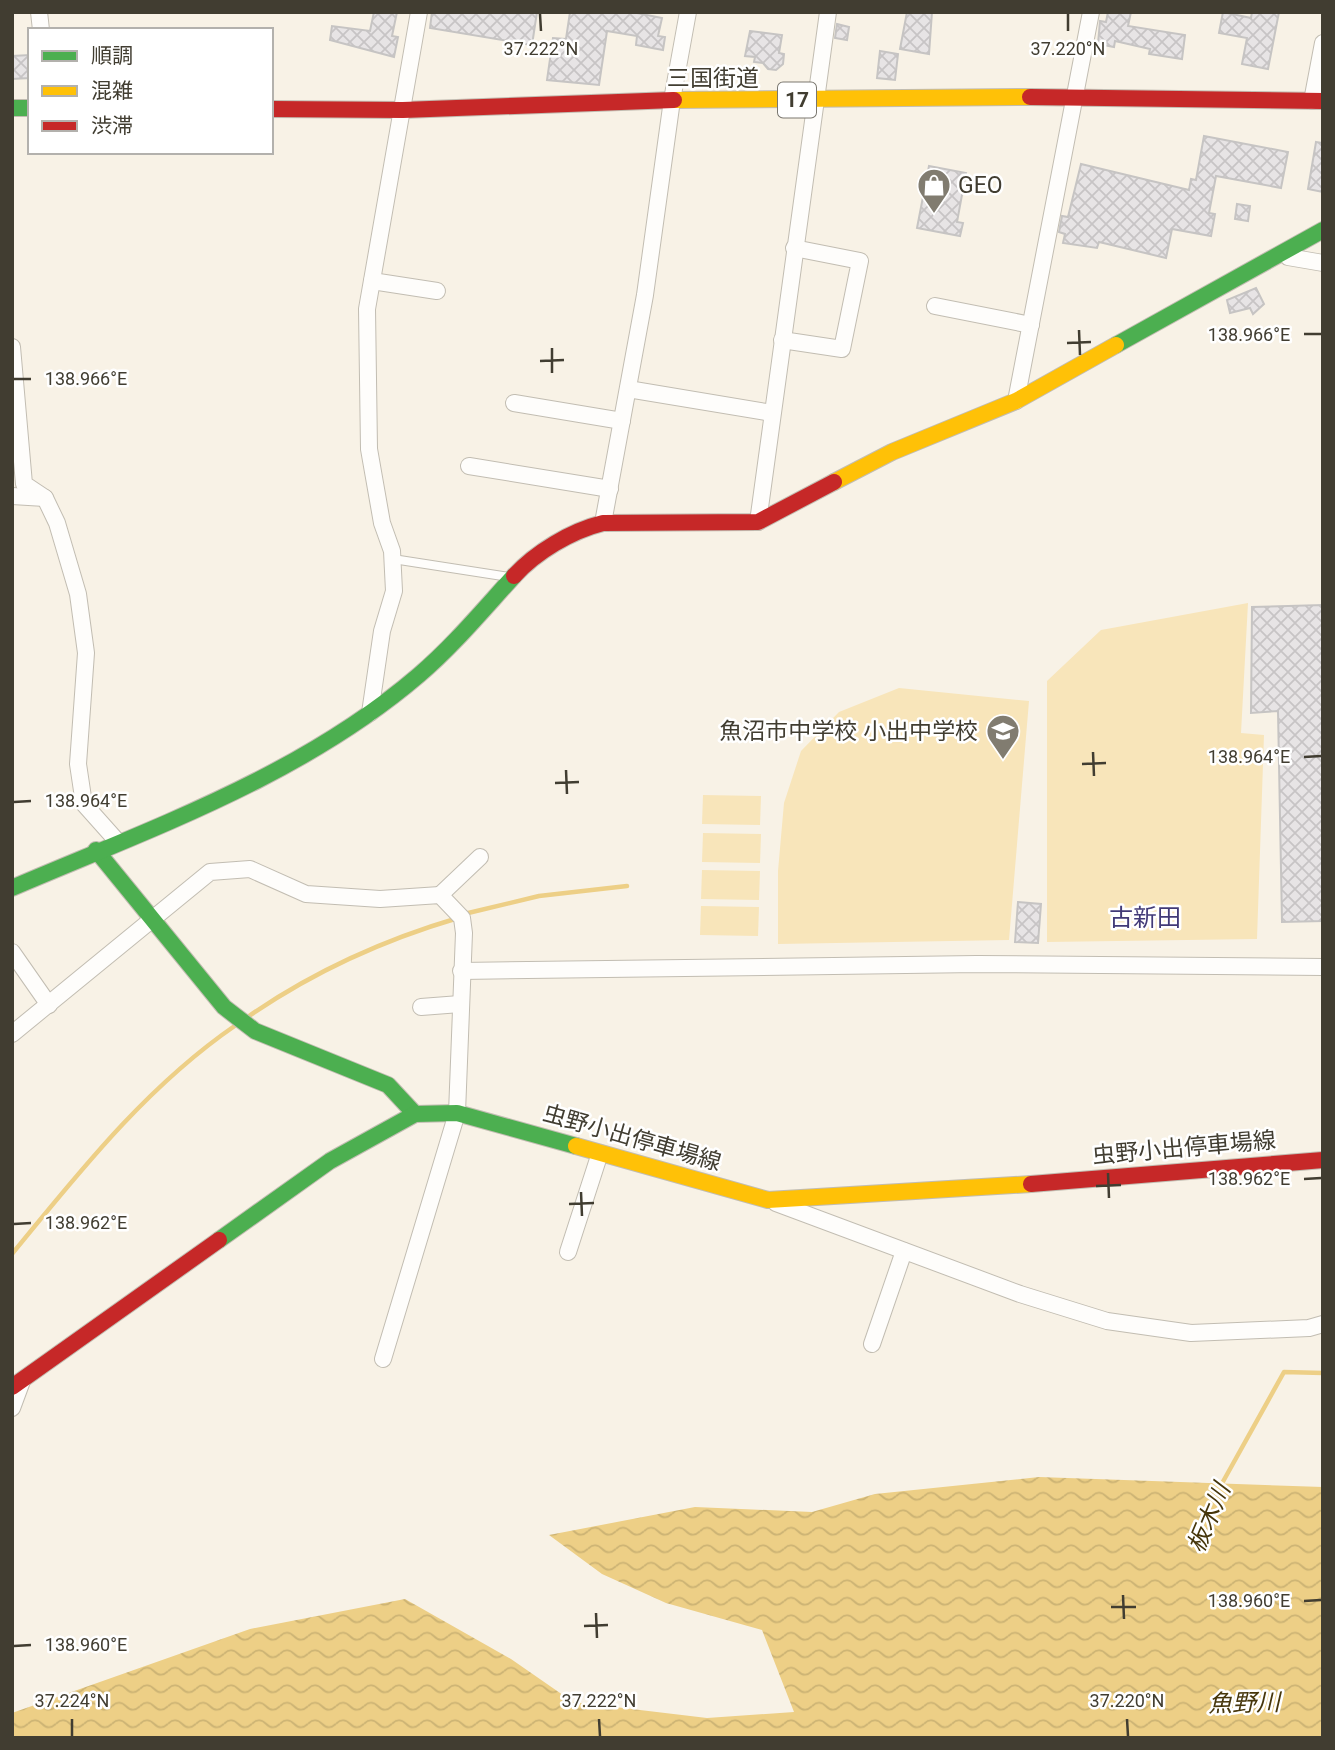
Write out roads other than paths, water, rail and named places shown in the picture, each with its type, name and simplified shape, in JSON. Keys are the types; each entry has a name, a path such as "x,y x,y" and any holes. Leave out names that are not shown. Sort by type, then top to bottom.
{"main road":[{"name":"三国街道","path":"273,109 403,110 672,100 1076,97 1317,101"},
{"path":"12,888 117,841 252,786 370,713 419,675 525,564 555,542 582,528 603,523 758,522 892,452 1016,401 1323,230"},
{"path":"96,850 224,1007 250,1028 388,1085 415,1114"},
{"name":"虫野小出停車場線","path":"17,1384 330,1161 415,1114 457,1113 768,1200 926,1192 1323,1160"}],"street":[{"path":"370,713 382,631 394,591 393,559 382,523 369,449 367,309 419,12"},
{"path":"603,523 645,295 672,100 688,12"},
{"path":"758,522 813,100 828,12"},
{"path":"1016,401 1091,12"},
{"path":"1317,101 1323,43"},
{"path":"782,340 842,349 860,261 794,248"},
{"path":"1288,257 1323,263"},
{"path":"372,281 437,291"},
{"path":"935,306 1031,325"},
{"path":"12,347 24,484 45,498 57,523 78,594 86,653 78,764 84,804 117,841"},
{"path":"628,389 772,413"},
{"path":"514,403 622,421"},
{"path":"469,466 610,489"},
{"path":"12,496 45,498"},
{"path":"12,1034 210,872 250,869 306,894 380,899 440,895 480,857"},
{"path":"383,1359 457,1113 461,971 457,914 440,895"},
{"path":"12,951 49,1005"},
{"path":"461,971 977,964 1323,967"},
{"path":"421,1007 460,1003"},
{"path":"568,1252 600,1153"},
{"path":"768,1200 1020,1294 1137,1327 1191,1333 1309,1328 1323,1324"},
{"path":"872,1344 904,1251"},
{"path":"12,1408 17,1384"}],"lane":[{"path":"393,559 512,578"}],"water":[{"name":"魚野川","path":"1039,1477 1323,1487 1323,1738 12,1738 12,1713 250,1629 405,1599 511,1659 573,1702 707,1718 794,1712 762,1630 666,1603 602,1574 549,1535 695,1507 812,1512 875,1494"}],"waterway":[{"path":"249,1016 323,971 403,936 464,914 539,896 627,886"},
{"path":"12,1254 89,1161 144,1102 204,1049 236,1025"},
{"name":"板木川","path":"1220,1487 1284,1372 1323,1373"}],"place":[{"name":"GEO","path":"934,215"},
{"name":"魚沼市中学校 小出中学校","path":"1003,761"}],"district":[{"name":"古新田","path":"1145,918"}]}
